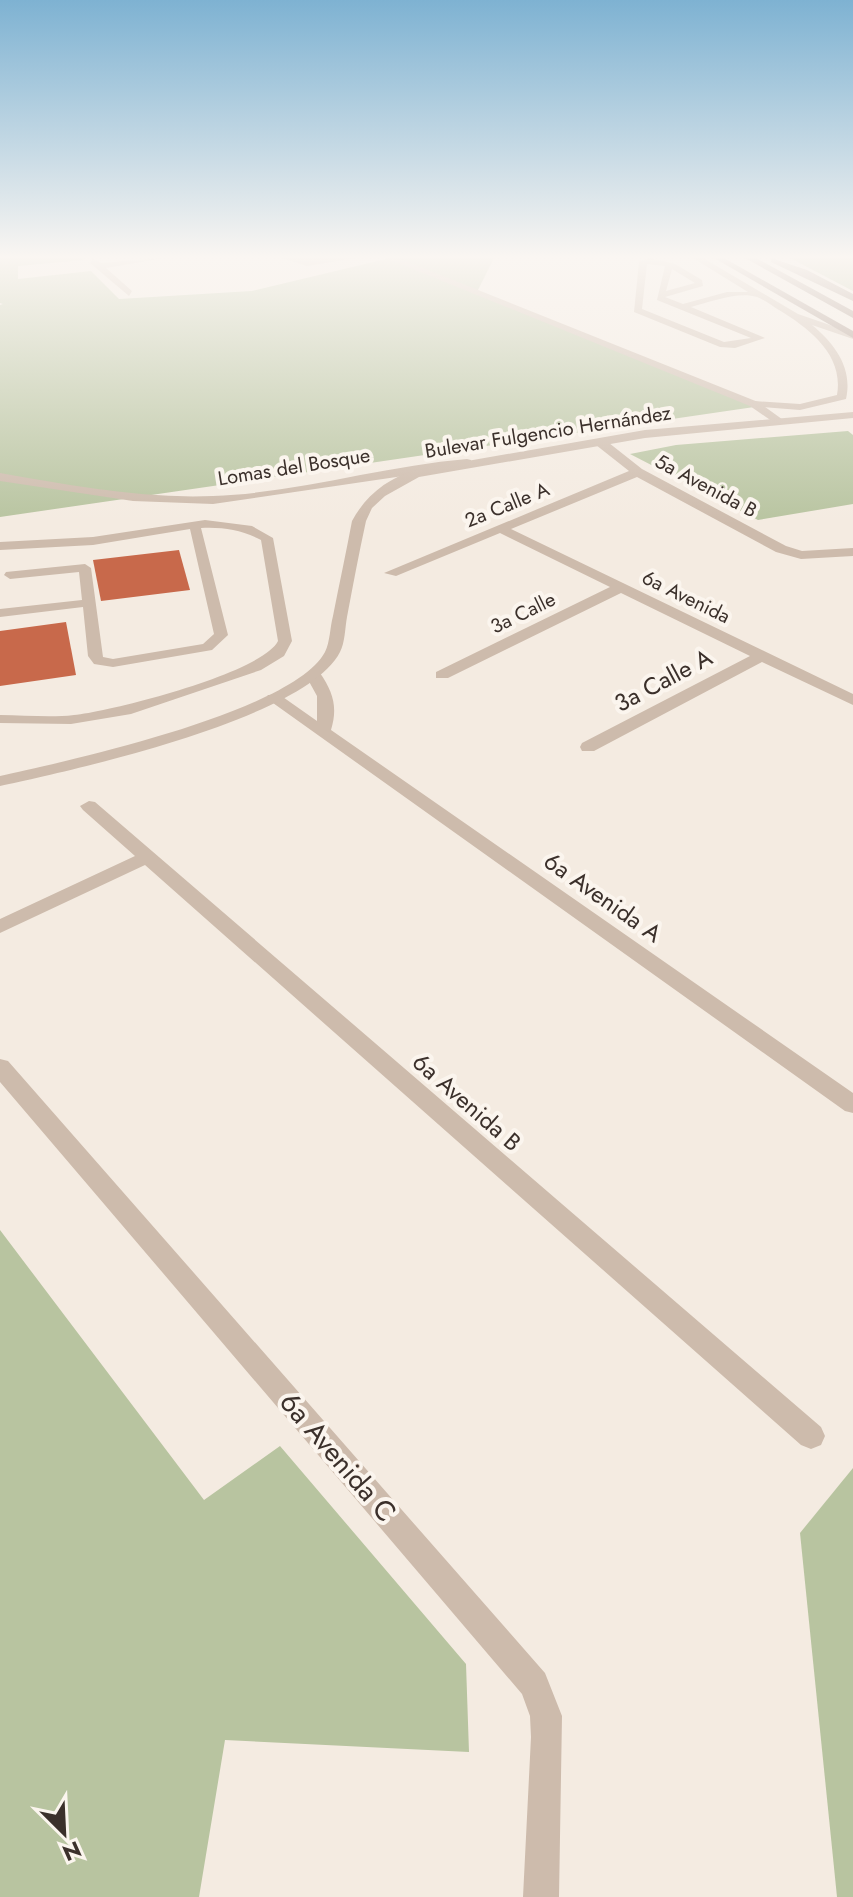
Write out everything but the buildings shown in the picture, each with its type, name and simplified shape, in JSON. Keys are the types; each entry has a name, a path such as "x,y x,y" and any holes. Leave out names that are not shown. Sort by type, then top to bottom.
{"street":[{"path":"611,347 754,404 780,422"},
{"name":"Bulevar Fulgencio Hernández","path":"0,781 141,746 274,698 314,676 333,651 359,521 367,506 402,479 499,459 681,430 853,415"},
{"name":"Bulevar Fulgencio Hernández","path":"780,422 853,424"},
{"name":"5a Avenida B","path":"600,442 638,472 781,549 801,555 853,552"},
{"name":"Lomas del Bosque","path":"0,477 94,492 212,500 268,495 393,471 499,459"},
{"name":"2a Calle A","path":"391,573 638,472"},
{"name":"6a Avenida","path":"501,529 853,700"},
{"name":"3a Calle","path":"442,675 621,587"},
{"name":"3a Calle A","path":"588,747 761,656"},
{"path":"314,676 327,695 329,715 322,732"},
{"name":"6a Avenida A","path":"274,698 853,1105"},
{"name":"6a Avenida B","path":"89,806 811,1436"},
{"path":"0,927 147,857"},
{"name":"6a Avenida C","path":"0,1067 534,1684 546,1716 547,1737 541,1897"}],"lane":[{"path":"820,417 842,397 850,383 848,365 834,347"},
{"path":"754,404 800,407 842,397"},
{"path":"10,575 84,568 95,656 99,661 113,663 207,647 221,635 195,526"},
{"path":"0,546 94,541 195,526 251,527 267,538 285,641 279,653 256,667 126,711 71,720 0,719"},
{"path":"0,613 88,603"}],"green space":[{"path":"0,347 613,347 761,406 0,517"},
{"path":"848,431 853,435 853,504 758,520 630,454 676,445"},
{"path":"0,1230 204,1500 280,1446 466,1664 469,1752 225,1740 199,1897 0,1897"},
{"path":"853,1468 853,1897 837,1897 800,1533"}]}
